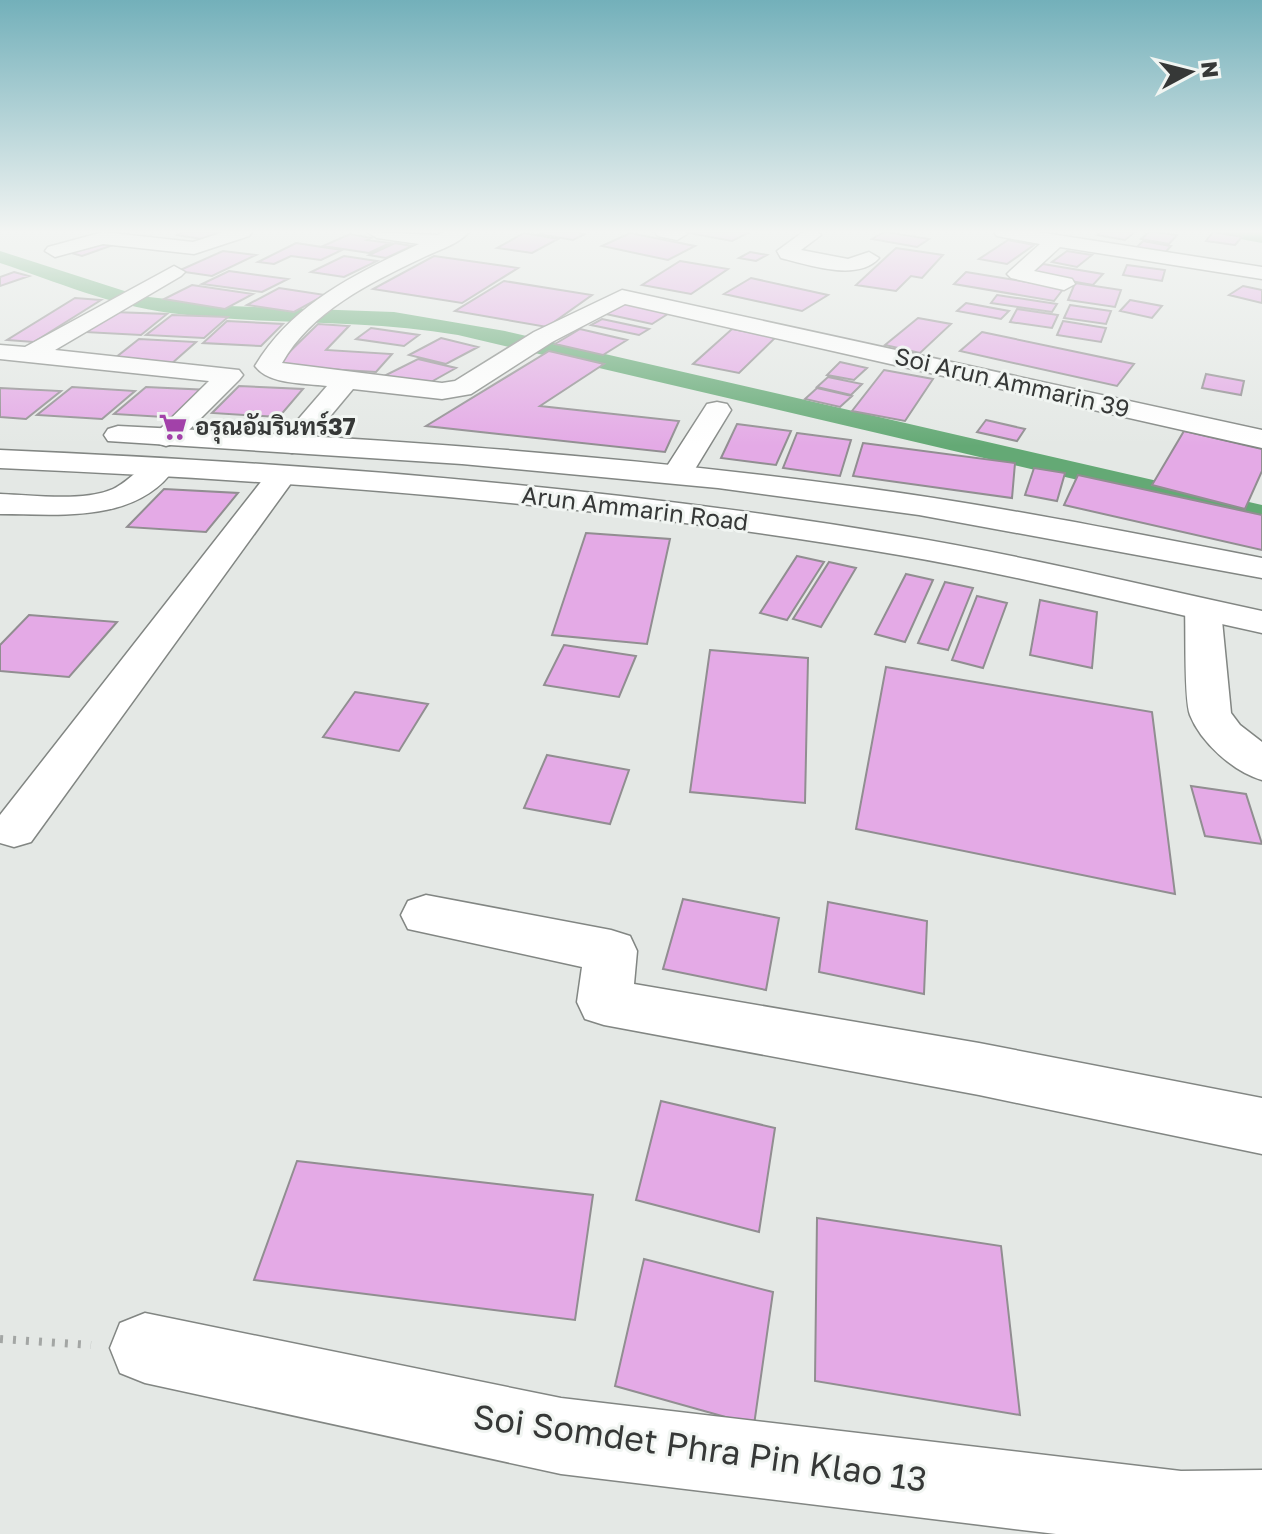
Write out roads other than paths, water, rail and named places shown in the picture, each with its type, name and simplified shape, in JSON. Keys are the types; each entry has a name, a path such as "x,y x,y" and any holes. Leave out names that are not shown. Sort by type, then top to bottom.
{"street":[{"path":"29,355 116,304"},
{"name":"Soi Arun Ammarin 39","path":"327,304 310,313 273,355 268,366 284,373 442,391 462,388 603,304"},
{"name":"Soi Arun Ammarin 39","path":"664,304 1262,439"},
{"path":"0,352 230,375 124,496 86,505 0,504"},
{"path":"14,830 346,380"},
{"path":"677,474 717,410"},
{"name":"Arun Ammarin Road","path":"0,437 99,434 155,457"},
{"path":"0,469 155,457"},
{"name":"Arun Ammarin Road","path":"0,459 542,460 677,474 952,511 1262,568"},
{"name":"Arun Ammarin Road","path":"287,459 505,493 653,510 901,546 1262,622"},
{"path":"901,546 1097,565 1262,597"},
{"path":"1203,610 1210,714 1225,735 1262,765"},
{"path":"426,915 611,951 604,1002 979,1069 1262,1126"},
{"name":"Soi Somdet Phra Pin Klao 13","path":"145,1348 561,1436 1185,1522 1262,1509"}],"waterway":[{"path":"149,304 229,312 394,319 442,326 1262,514"}],"place":[{"name":"อรุณอัมรินทร์37","path":"173,427"}]}
